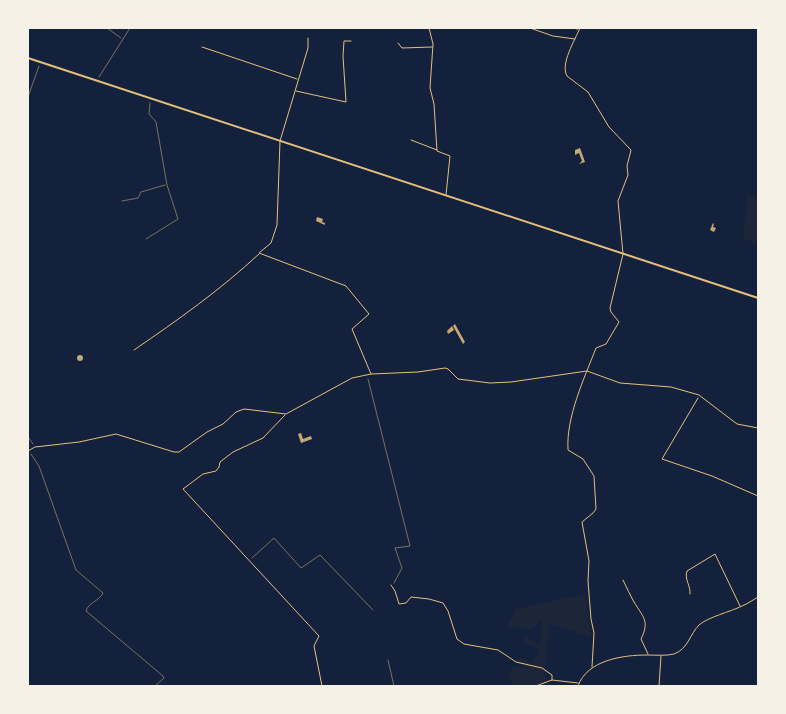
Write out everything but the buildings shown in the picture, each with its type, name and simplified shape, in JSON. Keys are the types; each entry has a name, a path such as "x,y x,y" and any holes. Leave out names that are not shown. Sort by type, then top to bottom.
{"main road":[{"path":"28,58 758,298"}],"street":[{"path":"429,28 433,46 430,88 434,104 438,151"},
{"path":"530,28 553,36 576,39"},
{"path":"580,28 565,62 564,72 588,92 609,126 631,150 627,166 628,175 624,190 618,201 623,254 610,308 619,322 606,344 596,348 577,397 569,429 567,448 570,453 578,455 582,459 595,479 596,509 594,513 582,522 589,561 588,581 594,633 592,667"},
{"path":"134,350 225,285 271,242 276,225 280,141 308,48 308,38"},
{"path":"295,91 346,102 344,41 351,41"},
{"path":"398,43 402,48 433,46"},
{"path":"202,47 298,80"},
{"path":"410,140 450,156 446,196"},
{"path":"259,253 346,286 369,314 352,329 371,374"},
{"path":"322,686 314,646 319,636 183,488 203,474 216,472 220,462 233,452 263,438 286,414 352,378 371,374 418,372 445,368 458,379 496,383 587,372 620,383 671,387 699,395 736,424 758,428"},
{"path":"698,398 662,459 712,476 758,496"},
{"path":"28,451 35,447 79,442 116,434 179,452 207,432 223,424 236,412 244,409 286,414"},
{"path":"690,594 691,591 686,576 688,571 715,554 740,607"},
{"path":"623,580 634,603 641,610 646,624 641,639 648,655"},
{"path":"391,585 399,604 406,603 411,597 429,598 443,604 448,611 458,639 464,644 498,650 516,662 545,670 552,675 552,680"},
{"path":"578,686 579,682 592,667 624,657 674,654 679,652 700,625 758,597"},
{"path":"660,686 661,655"},
{"path":"536,686 552,680 574,684 579,682"}],"lane":[{"path":"574,28 579,30"},
{"path":"388,660 394,686"}],"path":[{"path":"107,28 122,39"},
{"path":"97,81 130,28"},
{"path":"28,97 41,62"},
{"path":"146,239 178,219 167,184 156,122 149,114 150,99"},
{"path":"122,201 138,198 141,192 167,184"},
{"path":"367,375 410,546 395,548 402,568 395,582 391,585"},
{"path":"28,437 35,447"},
{"path":"28,451 39,466 76,570 103,593 86,611 163,676 164,678 155,686"},
{"path":"249,560 274,538 301,568 320,555 373,610"}],"shaded area":[{"path":"748,193 758,201 758,244 743,239"},
{"path":"586,594 591,637 549,624 545,670 547,686 513,686 509,676 513,666 530,668 516,662 521,657 532,663 540,650 522,641 525,636 540,645 542,619 530,630 507,626 516,609"}]}
